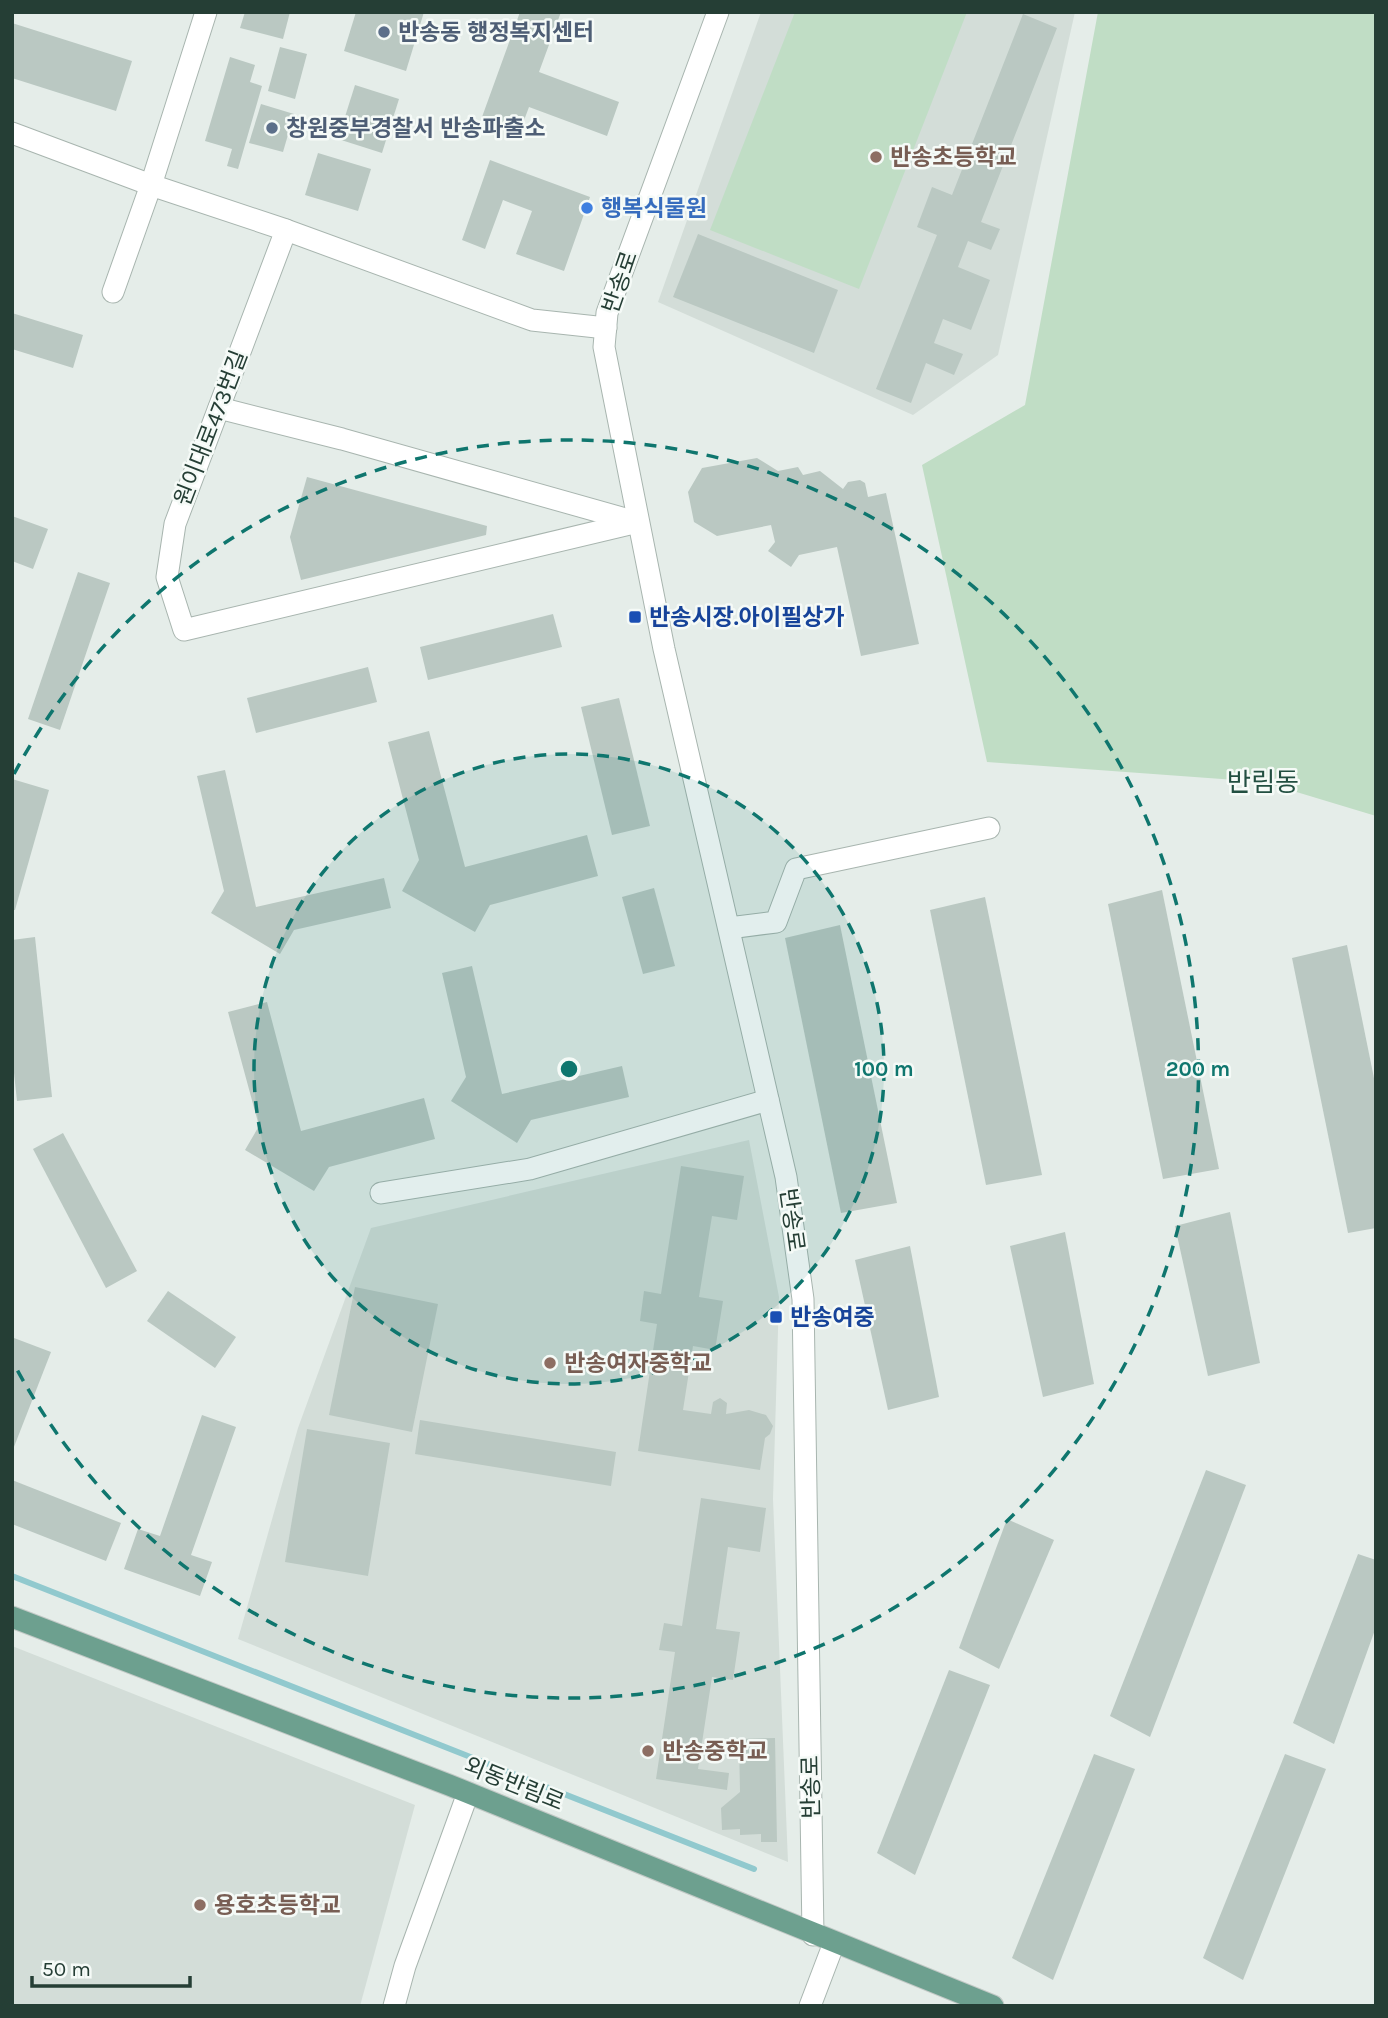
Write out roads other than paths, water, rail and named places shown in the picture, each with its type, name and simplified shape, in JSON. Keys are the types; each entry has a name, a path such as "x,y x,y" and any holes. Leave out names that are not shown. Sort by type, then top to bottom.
{"main road":[{"name":"외동반림로","path":"12,1617 468,1793 993,2006"}],"street":[{"path":"113,292 151,185 206,12"},
{"name":"반송로","path":"718,12 607,313 604,348 664,649 786,1177 803,1299 813,1935"},
{"path":"12,133 532,320 606,328"},
{"name":"원이대로473번길","path":"286,230 175,524 167,577 184,630 638,523"},
{"path":"219,408 342,439 638,523"},
{"path":"729,928 776,922 796,869 989,828"},
{"path":"381,1193 530,1169 768,1101"},
{"path":"394,2006 405,1966 468,1793"},
{"path":"810,2006 834,1943"}],"waterway":[{"path":"12,1576 754,1869"}],"place":[{"name":"반송동 행정복지센터","path":"384,32"},
{"name":"창원중부경찰서 반송파출소","path":"272,128"},
{"name":"반송초등학교","path":"876,157"},
{"name":"행복식물원","path":"587,208"},
{"name":"반송시장.아이필상가","path":"635,617"},
{"name":"반송여중","path":"776,1317"},
{"name":"반송여자중학교","path":"550,1363"},
{"name":"반송중학교","path":"648,1751"},
{"name":"용호초등학교","path":"200,1905"}],"district":[{"name":"반림동","path":"1263,782"}]}
